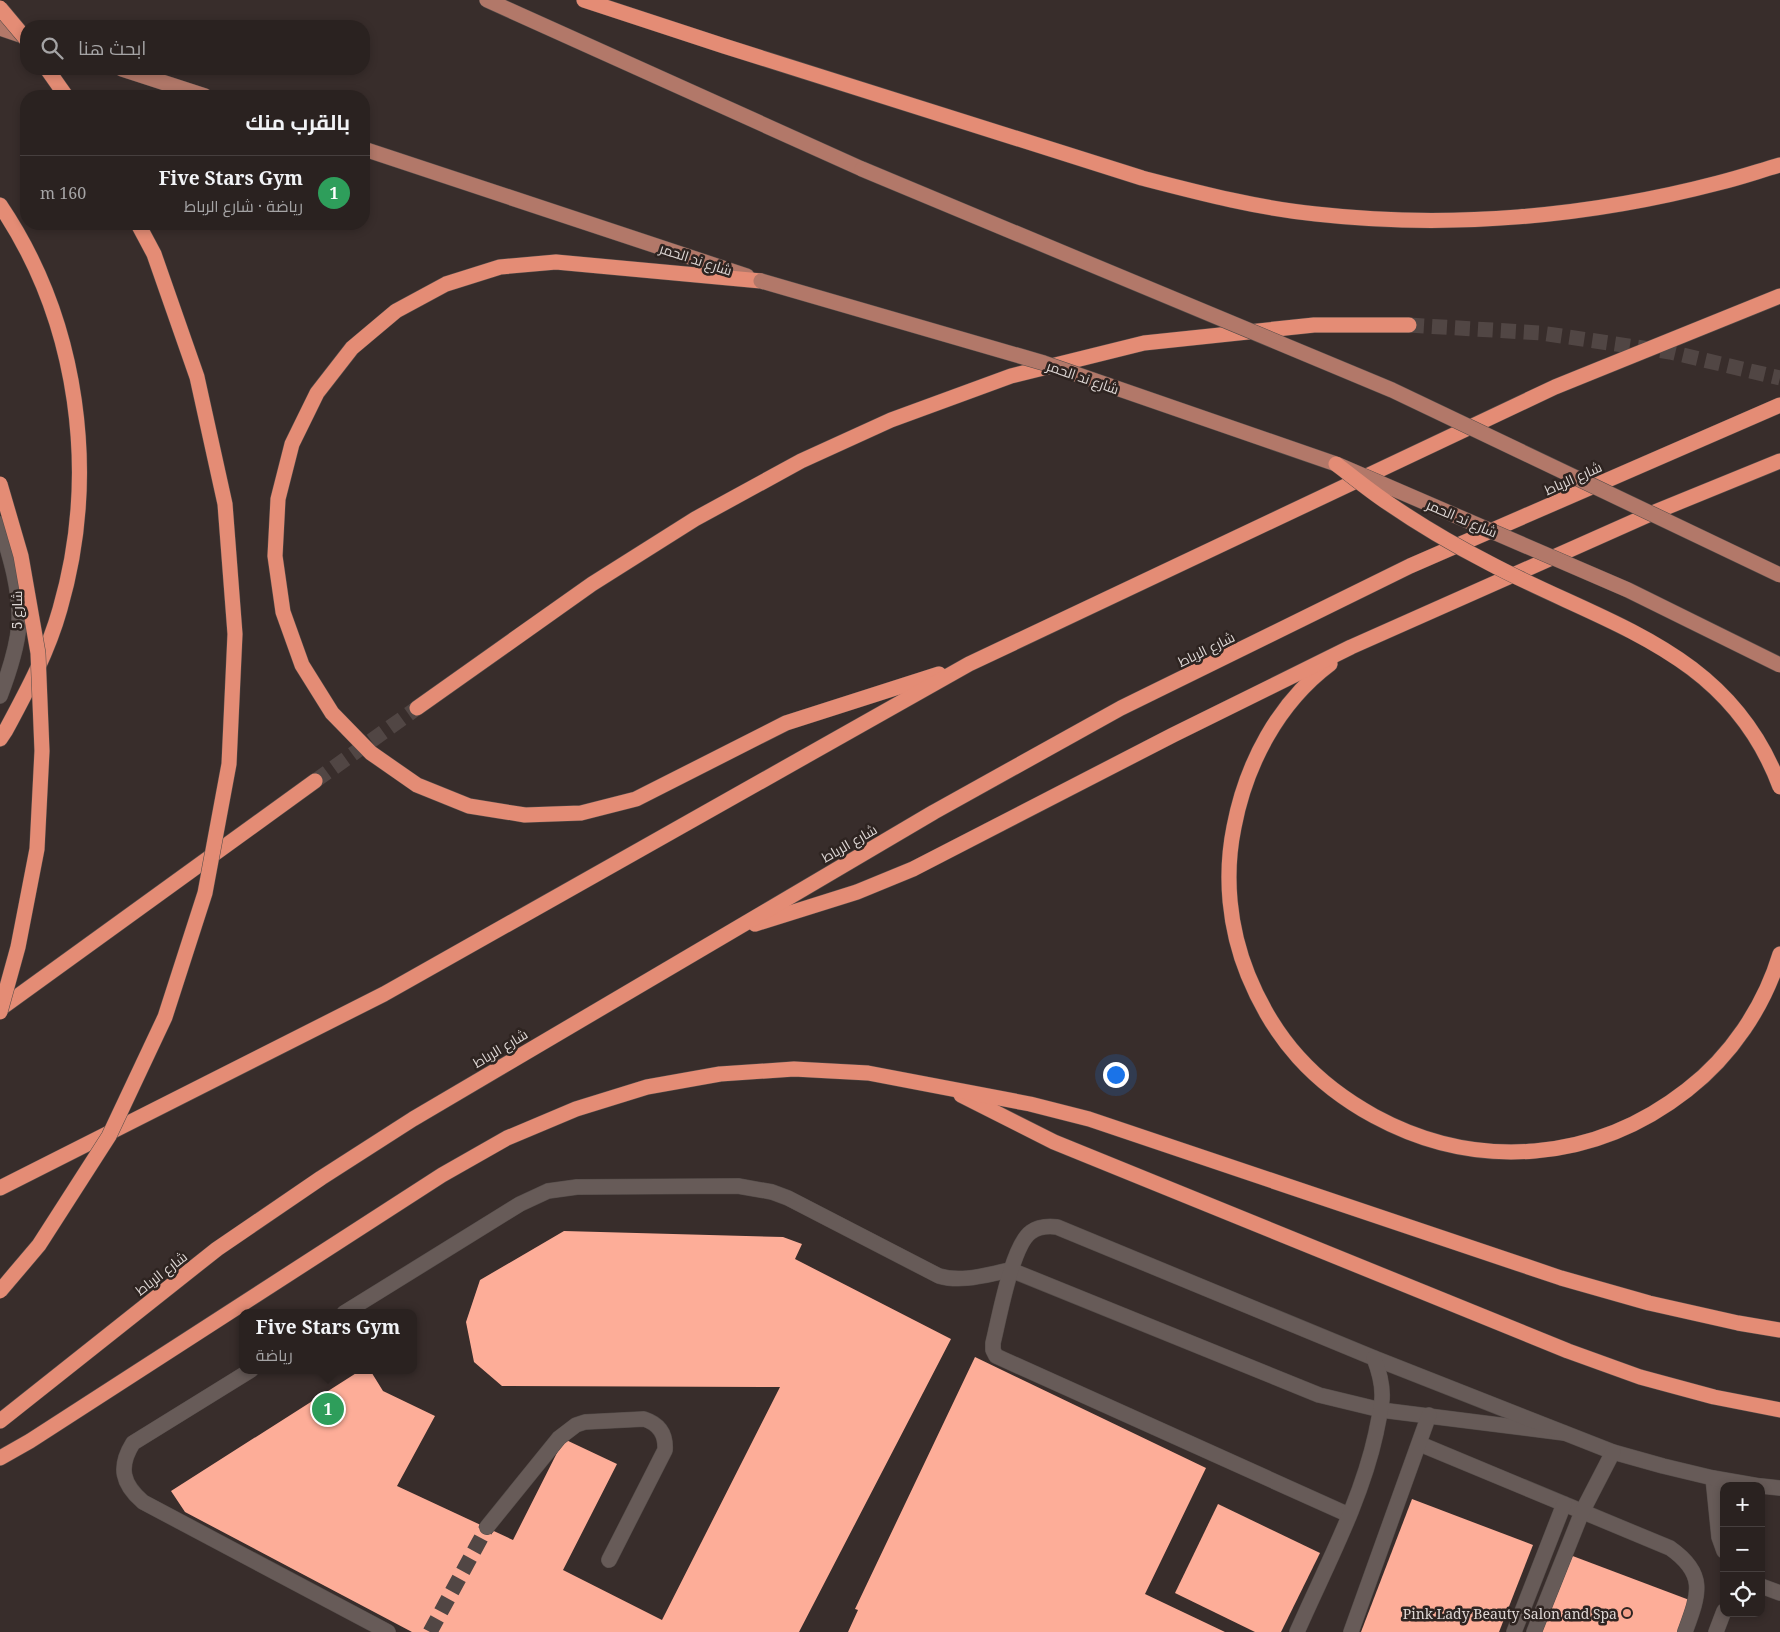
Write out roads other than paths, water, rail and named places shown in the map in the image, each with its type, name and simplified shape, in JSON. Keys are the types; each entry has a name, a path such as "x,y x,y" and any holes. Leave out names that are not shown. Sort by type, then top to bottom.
{"highway":[{"path":"584,0 1142,178 1228,199 1316,214 1375,219 1443,220 1512,218 1579,211 1647,199 1709,185 1780,165"},
{"path":"0,8 20,31"},
{"path":"51,75 62,90"},
{"path":"0,205 14,226 44,285 64,348 76,412 80,479 74,545 60,609 37,672 0,739"},
{"path":"0,1291 39,1245 110,1136 165,1018 205,893 229,764 235,634 225,504 197,376 154,254 141,230"},
{"path":"761,281 556,262 500,267 446,284 396,311 352,348 317,393 292,444 278,499 275,556 282,612 302,665 332,713 371,754 417,785 469,806 525,816 582,813 636,799 786,723 969,664"},
{"path":"0,1188 384,994 969,664 1555,387 1780,296"},
{"path":"417,708 592,584 695,519 801,461 891,420 1011,376 1144,343 1314,325 1409,326"},
{"name":"شارع الرباط","path":"0,1421 217,1249 413,1118 934,812 1120,708 1410,566 1780,405"},
{"path":"730,932 834,899 913,869 1173,735 1351,648 1655,512 1780,461"},
{"path":"1336,464 1386,502 1442,537 1490,564 1628,629 1662,647 1688,664 1712,684 1756,735 1773,767 1780,787"},
{"path":"0,484 21,556 38,653 42,751 36,850 18,946 0,1010"},
{"path":"1351,648 1320,671 1293,700 1270,732 1251,767 1238,804 1231,843 1229,883 1232,922 1242,960 1257,997 1277,1031 1302,1062 1330,1088 1362,1109 1394,1126 1427,1140 1462,1148 1498,1152 1534,1152 1569,1146 1604,1136 1638,1122 1669,1104 1697,1082 1723,1057 1745,1028 1763,997 1779,959"},
{"path":"0,1010 315,781"},
{"path":"0,1458 38,1436 442,1175 507,1138 576,1109 646,1087 720,1074 794,1069 868,1073 1030,1104 1089,1119 1561,1278 1649,1303 1738,1323 1780,1330"},
{"path":"942,1086 1054,1142 1568,1351 1649,1379 1714,1397 1780,1410"}],"main road":[{"path":"487,0 862,168 1392,390 1780,575"},
{"path":"0,28 20,36"},
{"path":"140,75 186,90"},
{"name":"شارع ند الحمر","path":"370,151 761,281 1044,363 1336,464 1628,590 1780,665"}],"street":[{"name":"شارع 5","path":"0,524 16,580 19,626 8,673 0,696"},
{"path":"350,1309 520,1204 548,1192 577,1187 738,1186 772,1192 804,1205 939,1276 965,1279 1011,1270 1303,1390 1335,1400 1381,1410 1564,1433"},
{"path":"1349,1514 998,1358 993,1350 993,1343 1011,1270 1025,1238 1031,1232 1048,1226 1057,1227 1374,1358 1614,1452 1663,1466 1736,1482"},
{"path":"1297,1632 1349,1514 1367,1467 1381,1410 1382,1388 1374,1358"},
{"path":"245,1374 133,1443 127,1454 124,1467 125,1480 133,1493 143,1502 388,1632"},
{"path":"1351,1632 1429,1416"},
{"path":"487,1527 559,1438 567,1431 585,1422 644,1418 658,1426 666,1441 665,1450 609,1560"},
{"path":"1420,1444 1670,1548 1686,1560 1698,1586 1697,1599 1685,1632"},
{"path":"1534,1632 1582,1512 1614,1452"},
{"path":"1713,1478 1720,1540"},
{"path":"1765,1486 1780,1488"},
{"path":"1514,1632 1564,1504"},
{"path":"1765,1587 1780,1593"},
{"path":"1716,1632 1722,1617"}],"tunnel":[{"path":"1409,325 1541,333 1670,352 1780,378"},
{"path":"315,781 417,708"},
{"path":"430,1632 487,1527"}],"place":[{"name":"Five Stars Gym","path":"328,1409"},
{"name":"Pink Lady Beauty Salon and Spa","path":"1627,1613"}]}
